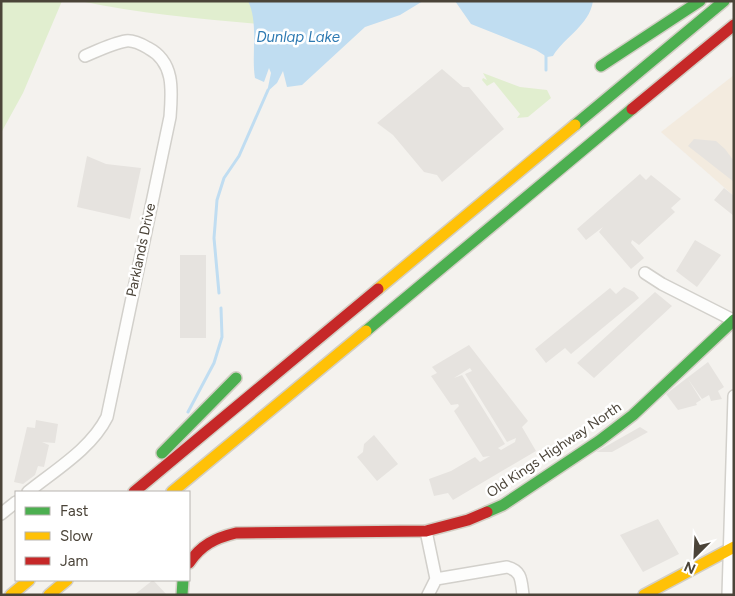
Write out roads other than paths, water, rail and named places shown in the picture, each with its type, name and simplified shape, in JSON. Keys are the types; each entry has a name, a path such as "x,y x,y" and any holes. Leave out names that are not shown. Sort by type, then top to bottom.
{"main road":[{"path":"601,66 700,1"},
{"path":"135,491 724,1"},
{"path":"173,491 734,25"},
{"name":"Old Kings Highway North","path":"190,563 202,545 215,538 236,533 426,531 468,520 502,505 599,441 633,415 733,320"},
{"path":"122,491 180,436 236,378"},
{"path":"644,595 732,548"},
{"path":"13,592 27,581"},
{"path":"49,595 66,581"},
{"path":"182,595 183,581"}],"street":[{"name":"Parklands Drive","path":"29,491 90,442 100,431 107,417 170,117 170,75 163,60 153,50 139,43 126,41 85,56"},
{"path":"645,273 662,284 733,320"},
{"path":"728,595 727,570 732,548 730,453 734,396"},
{"path":"1,514 15,503"},
{"path":"426,531 436,579 428,595"},
{"path":"436,579 507,567 516,569 520,574 523,595"}],"water":[{"name":"Dunlap Lake","path":"248,1 423,1 400,15 365,27 302,85 287,87 283,71 277,83 267,92 271,73 269,68 264,82 255,78 254,29"},
{"path":"455,1 593,1 591,10 582,24 553,56 547,57 536,50 471,24"}],"waterway":[{"path":"546,54 546,70"},
{"path":"219,293 214,238 217,200 224,178 239,156 268,90"},
{"path":"188,412 214,363 222,337 221,308"}]}
